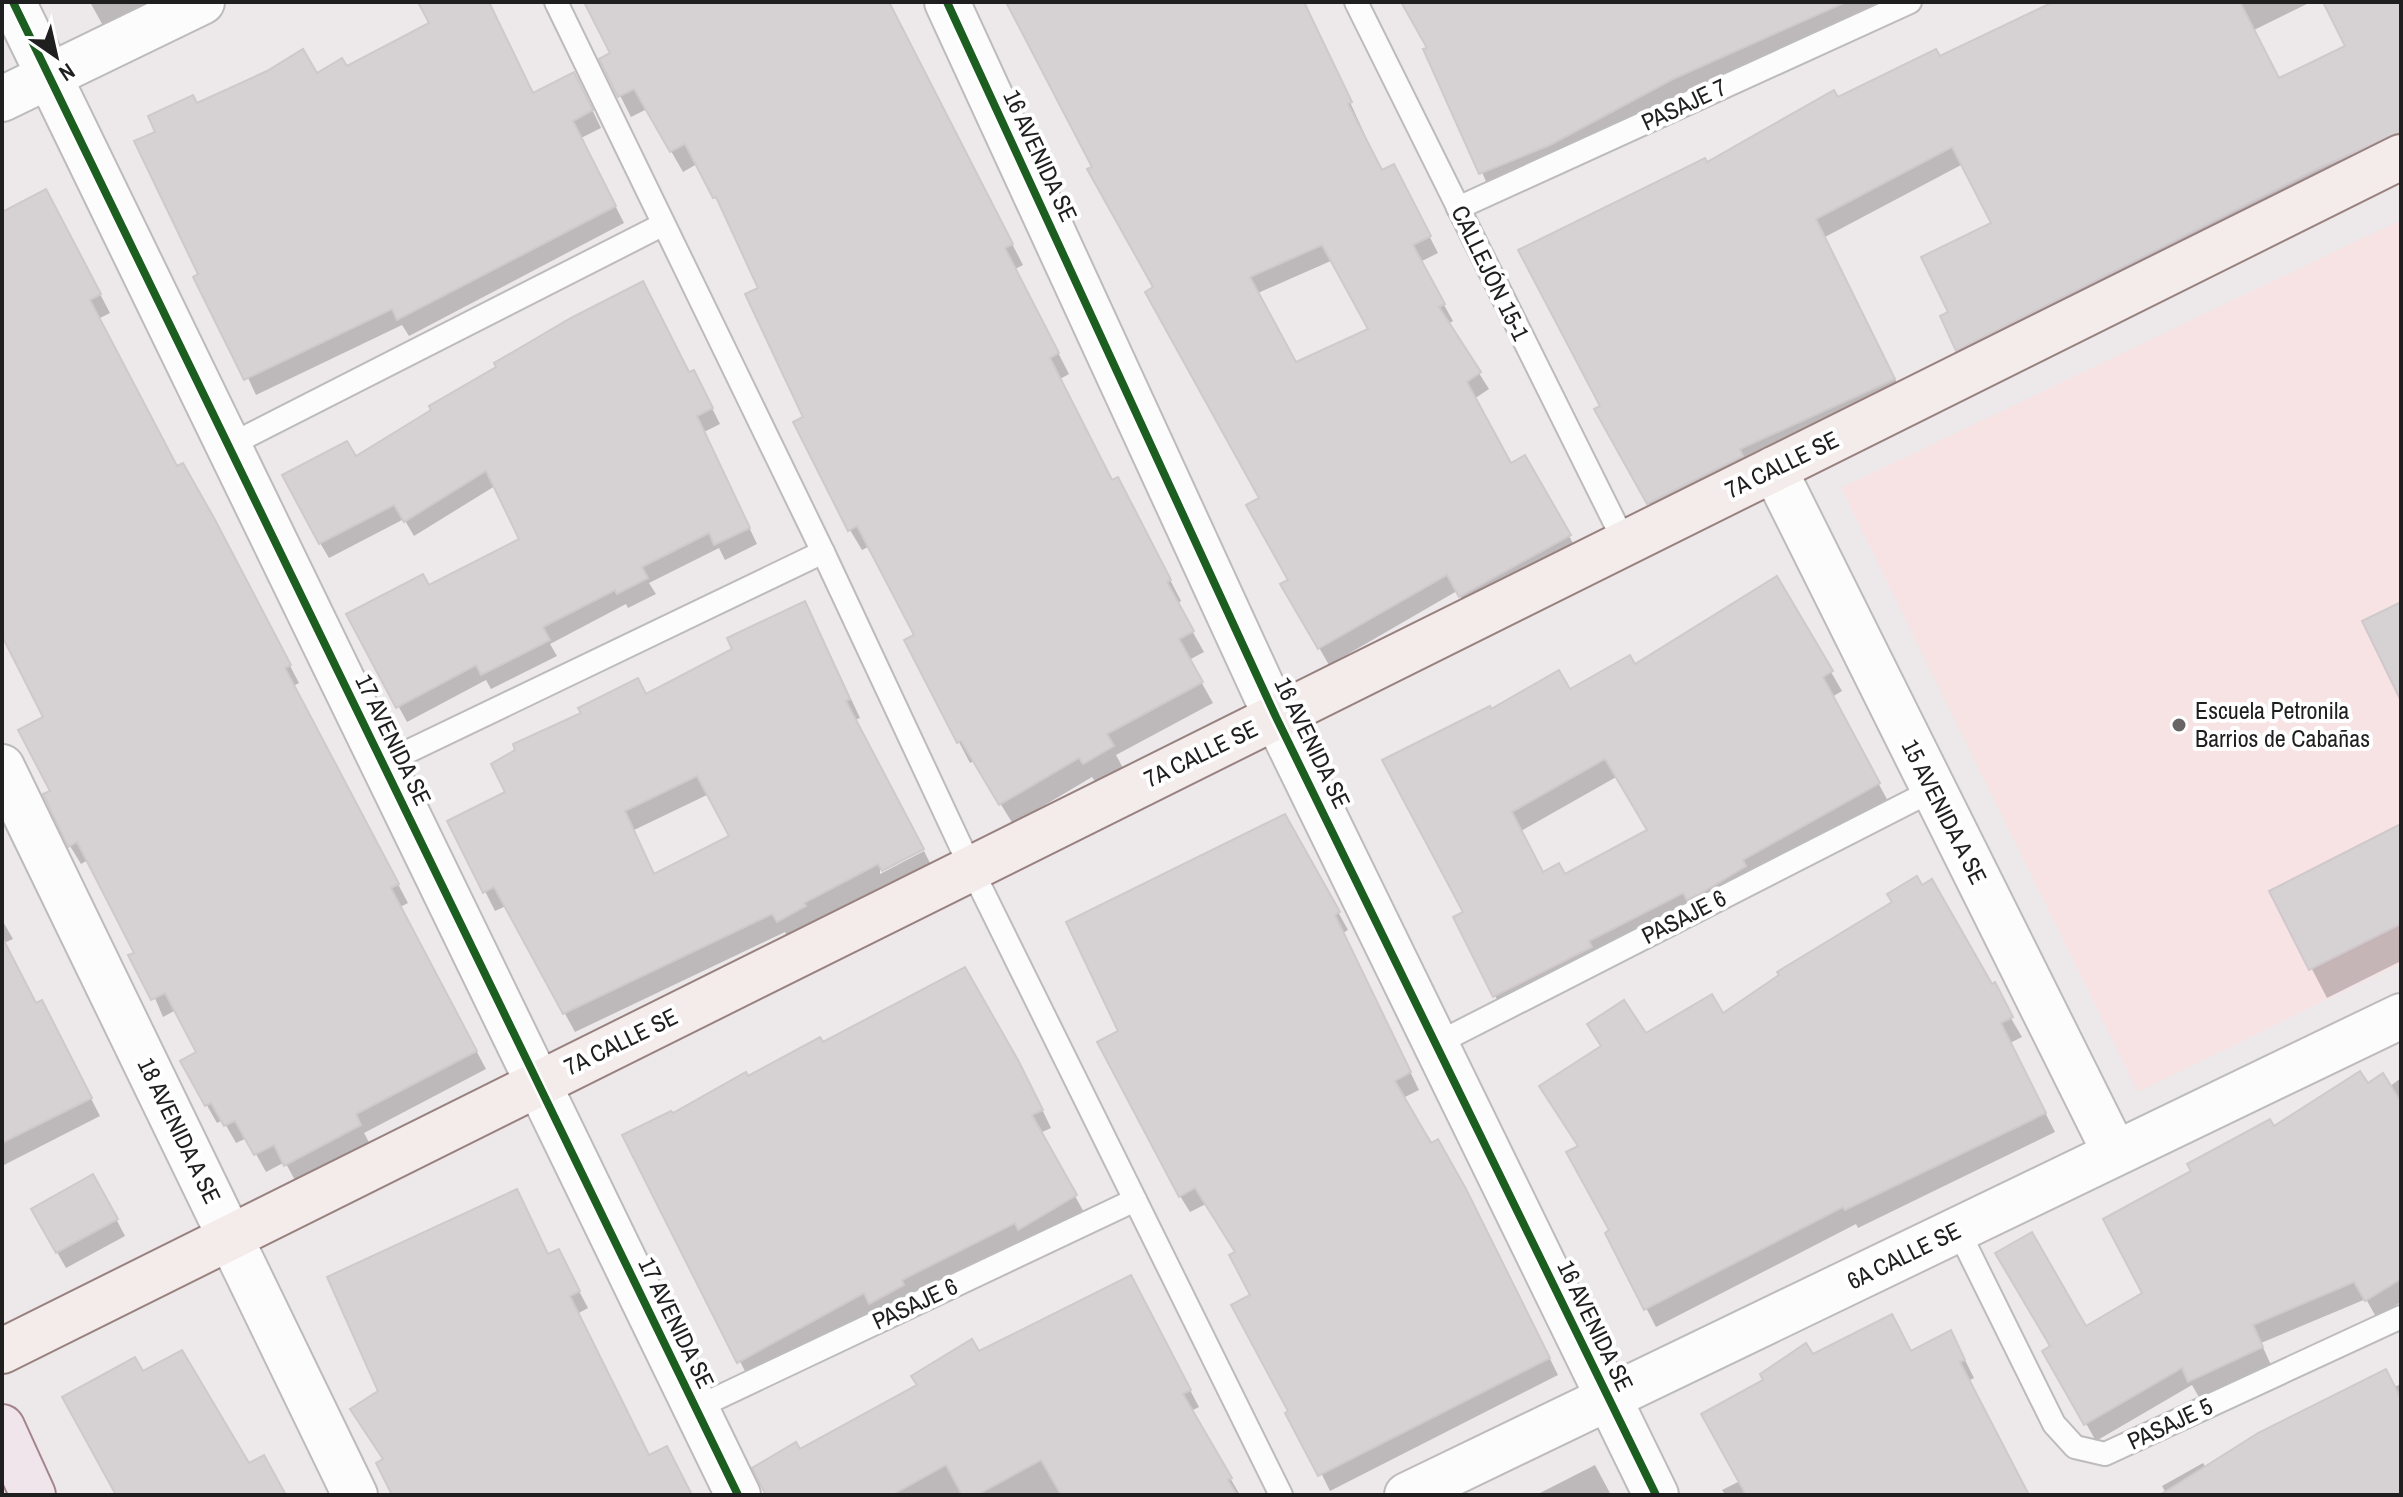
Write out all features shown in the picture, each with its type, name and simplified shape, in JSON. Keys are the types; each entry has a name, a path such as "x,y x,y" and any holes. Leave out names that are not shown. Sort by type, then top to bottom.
{"main road":[{"name":"7A CALLE SE","path":"2,1351 2401,157"},
{"path":"2,1427 33,1495"}],"street":[{"name":"17 AVENIDA SE","path":"13,2 738,1495"},
{"path":"2,99 202,2"},
{"name":"16 AVENIDA SE","path":"947,2 1276,717 1656,1495"},
{"name":"15 AVENIDA A SE","path":"1774,469 2115,1153"},
{"name":"18 AVENIDA A SE","path":"2,767 355,1495"},
{"name":"6A CALLE SE","path":"1407,1495 2401,1016"}],"lane":[{"path":"556,2 823,552 971,868 1281,1495"},
{"name":"CALLEJÓN 15-1","path":"1356,2 1625,543"},
{"name":"PASAJE 7","path":"1458,208 1910,2"},
{"path":"228,446 662,225"},
{"path":"382,764 823,552"},
{"name":"PASAJE 6","path":"1436,1044 1933,790"},
{"name":"PASAJE 6","path":"696,1408 1135,1200"},
{"name":"PASAJE 5","path":"1958,1230 2054,1424 2075,1447 2105,1454 2401,1317"}],"shaded area":[{"name":"Escuela Petronila Barrios de Cabañas","path":"2401,220 2401,963 2138,1092 1841,488"}],"building":[{"path":"418,2 489,2 533,93 574,72 593,110 573,121 616,206 397,320 392,309 244,380 193,277 198,274 134,141 155,132 148,116 193,95 197,103 267,71 303,49 317,73 342,58 347,66 429,23"},
{"path":"584,2 889,2 1013,244 1005,248 1059,353 1050,358 1112,480 1118,477 1171,580 1167,582 1194,631 1179,639 1203,682 1107,734 1114,746 1083,764 1079,758 999,805 961,741 957,743 904,640 914,635 857,526 848,531 793,422 803,417 745,294 758,288 716,197 713,198 685,144 670,152 634,89 618,97 599,59 610,53"},
{"path":"1006,2 1304,2 1352,102 1348,104 1382,170 1394,164 1431,236 1413,245 1445,304 1439,307 1481,372 1467,382 1511,463 1525,455 1571,535 1459,597 1447,575 1318,649 1280,584 1288,580 1246,505 1259,498 1145,292 1153,287 1087,169 1092,167","holes":["1322,245 1368,329 1296,362 1250,277"]},
{"path":"1401,2 1846,2 1673,79 1550,145 1479,174 1423,49 1427,48"},
{"path":"2053,2 2240,2 2279,78 2345,46 2323,2 2401,2 2401,132 2319,168 1956,351 1940,316 1948,312 1921,257 1991,223 1952,147 1816,219 1895,379 1740,449 1743,456 1647,504 1594,409 1600,406 1518,250 1705,158 1707,162 1834,90 1838,97 1936,49 1940,56"},
{"path":"46,189 101,294 90,300 177,466 183,463 291,665 285,668 399,884 391,888 477,1051 356,1114 361,1125 284,1166 274,1145 254,1155 235,1121 224,1126 211,1103 205,1106 180,1061 196,1052 165,993 151,1000 128,955 134,953 77,842 68,847 43,794 50,791 18,730 43,717 2,636 2,212"},
{"path":"643,281 689,372 694,370 713,408 697,416 750,528 714,545 709,533 642,567 648,578 617,594 615,590 543,627 550,640 481,675 476,665 396,708 346,614 423,574 429,585 519,539 486,471 404,522 394,505 319,544 282,475 347,441 356,456 431,410 429,406 496,367 494,363"},
{"path":"1777,576 1833,671 1823,677 1880,783 1743,860 1746,866 1700,894 1687,900 1683,893 1589,941 1592,947 1493,997 1453,917 1463,912 1382,760 1490,706 1491,709 1559,670 1570,689 1630,655 1635,664","holes":["1605,759 1647,830 1565,874 1559,863 1543,872 1512,812"]},
{"path":"805,601 850,699 846,701 924,849 882,871 878,864 804,903 806,906 777,922 772,914 563,1014 494,887 483,893 447,821 505,792 491,764 515,750 513,744 581,713 578,708 638,678 646,694 732,649 727,638","holes":["697,776 729,836 654,874 625,811"]},
{"path":"2401,602 2401,701 2362,621"},
{"path":"1285,814 1340,912 1335,915 1411,1072 1395,1081 1431,1143 1438,1139 1466,1189 1550,1358 1318,1476 1285,1413 1288,1411 1231,1305 1250,1295 1229,1255 1235,1252 1195,1188 1179,1197 1097,1042 1118,1031 1066,922"},
{"path":"2401,824 2401,924 2309,970 2269,891"},
{"path":"1917,876 1922,885 1932,879 1992,984 1995,982 2013,1017 2001,1023 2046,1113 1845,1210 1843,1207 1644,1310 1605,1233 1609,1230 1566,1152 1578,1146 1539,1086 1601,1046 1587,1024 1624,1000 1646,1033 1712,994 1723,1013 1779,975 1777,972 1892,902 1887,894"},
{"path":"2,937 36,1003 42,1000 92,1098 2,1143"},
{"path":"965,967 1043,1110 1032,1115 1077,1195 1018,1230 1015,1223 902,1280 904,1285 869,1304 864,1293 737,1363 622,1135 671,1111 673,1113 746,1072 748,1076 820,1037 823,1042"},
{"path":"2360,1071 2368,1083 2383,1073 2401,1102 2401,1279 2365,1301 2354,1282 2253,1325 2263,1347 2188,1382 2182,1368 2084,1425 2042,1351 2050,1346 1995,1253 2032,1232 2086,1326 2142,1293 2103,1219 2191,1171 2187,1164 2270,1119 2274,1126"},
{"path":"93,1174 118,1219 56,1253 31,1209"},
{"path":"517,1189 548,1254 559,1249 580,1291 570,1296 649,1455 667,1446 692,1495 392,1495 376,1463 383,1459 350,1409 378,1391 327,1277"},
{"path":"1131,1275 1191,1390 1183,1394 1232,1478 1228,1480 1237,1495 1061,1495 1041,1460 977,1495 962,1495 946,1465 892,1495 766,1495 752,1468 796,1442 800,1449 917,1385 911,1376 972,1339 979,1351"},
{"path":"1892,1314 1911,1351 1951,1330 1965,1360 1960,1362 2029,1495 1746,1495 1701,1414 1763,1380 1760,1374 1806,1343 1813,1354"},
{"path":"182,1350 249,1463 264,1455 286,1495 116,1495 62,1397 135,1357 143,1371"},
{"path":"2386,1369 2401,1399 2401,1495 2160,1495 2258,1433"}],"cycle path":[{"path":"13,2 738,1495"},
{"path":"947,2 1276,717 1656,1495"}],"place":[{"name":"Escuela Petronila Barrios de Cabañas","path":"2179,725"}]}
